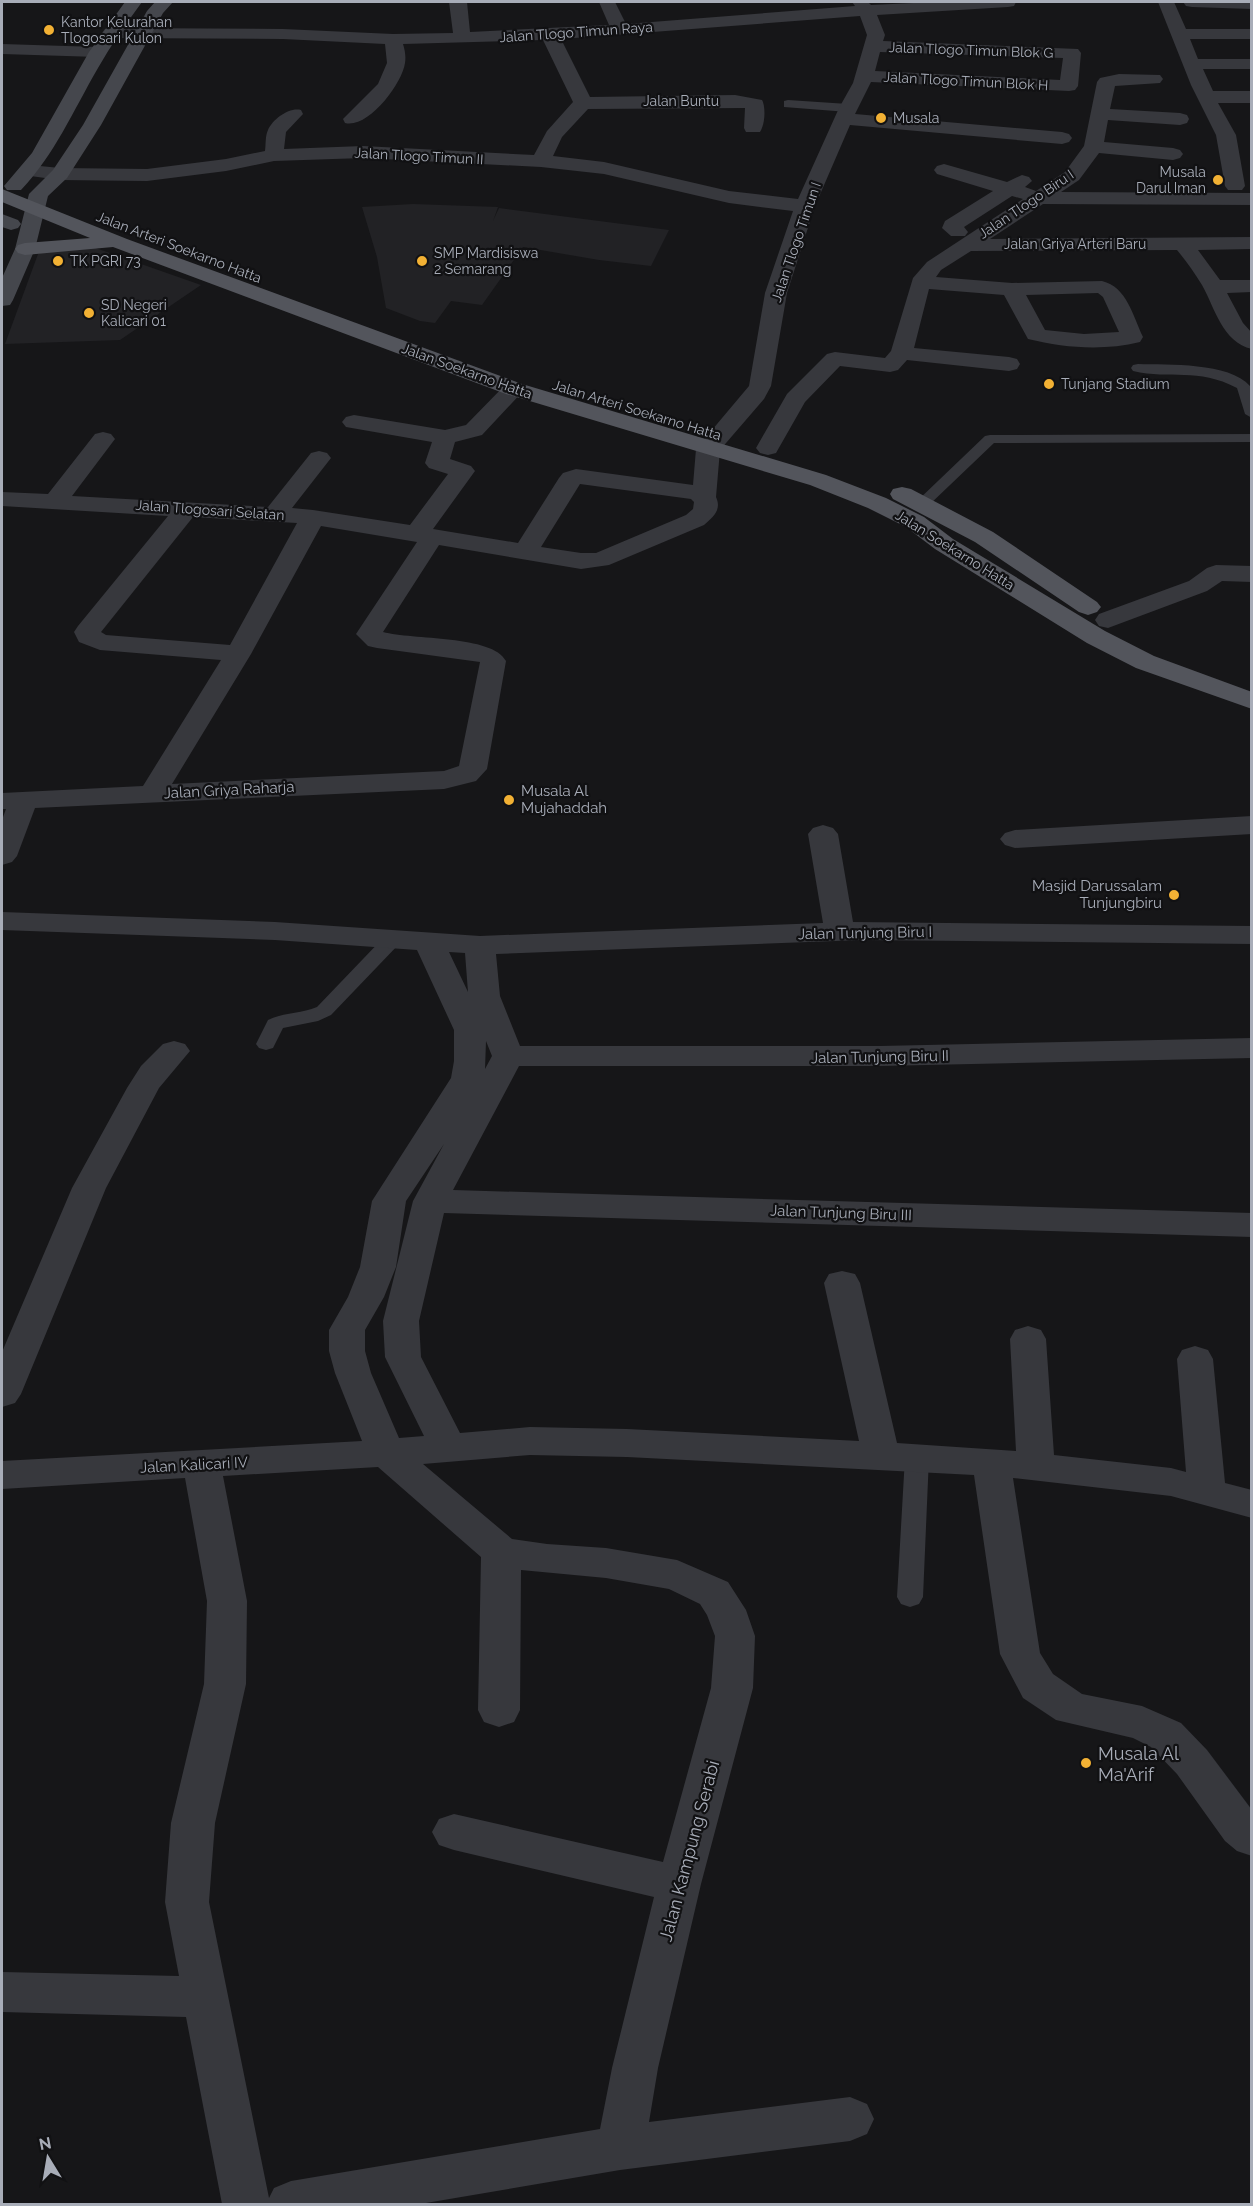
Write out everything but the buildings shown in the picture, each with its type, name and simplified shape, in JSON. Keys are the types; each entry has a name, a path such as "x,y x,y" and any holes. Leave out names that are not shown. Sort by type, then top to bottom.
{"main road":[{"name":"Jalan Soekarno Hatta","path":"16,193 120,243 514,389 714,442 877,503 915,522 944,544 1096,637 1145,662 1251,701"},
{"name":"Jalan Arteri Soekarno Hatta","path":"16,193 714,442 768,448 870,480 923,503 984,537 1108,621 1161,644 1242,674"},
{"path":"25,249 120,243"}],"street":[{"path":"6,228 16,193 68,109 98,52 133,2"},
{"path":"16,193 60,174 92,125 164,2"},
{"path":"458,2 462,37"},
{"path":"607,2 620,30"},
{"path":"712,2 722,20"},
{"name":"Jalan Tlogo Timun Raya","path":"111,33 283,34 393,39 548,35 863,6 1008,2"},
{"path":"1166,2 1206,98 1235,137 1240,177"},
{"path":"1192,2 1251,3"},
{"name":"Jalan Tlogo Timun I","path":"714,442 756,394 760,386 776,293 805,206 863,76 876,35 863,6"},
{"path":"1178,34 1251,34"},
{"path":"541,161 554,135 583,104 554,42 548,35"},
{"path":"352,119 381,95 395,69 397,49 393,39"},
{"name":"Jalan Tlogo Timun Blok G","path":"872,46 1072,53 1069,86"},
{"path":"2,49 98,52"},
{"path":"1191,64 1251,64"},
{"name":"Jalan Tlogo Timun Blok H","path":"863,76 1069,86"},
{"name":"Jalan Tlogo Biru I","path":"920,282 962,238 1040,198 1072,176 1094,147 1106,82 1119,79 1154,79"},
{"path":"1206,98 1251,97"},
{"name":"Jalan Buntu","path":"583,104 680,101 750,103 755,104 753,128"},
{"path":"274,155 277,131 294,114"},
{"path":"846,114 1062,138"},
{"path":"1099,114 1180,119"},
{"path":"1094,147 1173,154"},
{"name":"Jalan Tlogo Timun II","path":"30,171 60,174 147,175 226,165 274,155 363,152 541,161 604,168 729,196 805,206"},
{"path":"944,170 1040,198 1251,199"},
{"path":"962,238 952,228 952,225 1031,176"},
{"path":"2,299 25,249 16,193"},
{"name":"Jalan Griya Arteri Baru","path":"962,238 1251,243"},
{"path":"1183,243 1214,287 1225,313 1241,335 1251,343"},
{"path":"879,386 896,359 920,282 1012,289 1102,287 1112,293 1132,337 1047,338 1036,334 1012,289"},
{"path":"1214,287 1251,286"},
{"path":"768,448 795,399 835,359 1009,364"},
{"path":"354,422 445,437 474,430 514,389"},
{"path":"425,534 463,471 437,463 445,437"},
{"path":"55,501 103,439"},
{"path":"525,552 571,478 576,476 697,493 704,496 714,442"},
{"path":"275,514 319,458"},
{"name":"Jalan Tlogosari Selatan","path":"2,499 313,517 589,562 610,556 695,520 705,512 704,496"},
{"path":"187,509 87,632 88,636 100,642 238,654"},
{"path":"153,793 238,654 313,517"},
{"name":"Jalan Griya Raharja","path":"13,800 456,778 466,775 472,769 493,661 491,657 479,652 378,640 369,634 425,534"},
{"path":"1108,621 1198,586 1216,573 1251,574"},
{"path":"2,856 13,800"},
{"path":"1015,839 1251,825"},
{"path":"823,834 840,932"},
{"name":"Jalan Tunjung Biru I","path":"2,921 275,931 480,945 840,932 1251,935"},
{"path":"429,942 470,1030 471,1061 467,1078 389,1201 378,1267 366,1297 347,1330 347,1351 353,1373 386,1453 501,1552 499,1710"},
{"path":"448,1447 403,1357 401,1321 430,1201 508,1056 484,996 480,945"},
{"name":"Jalan Tunjung Biru II","path":"508,1056 798,1058 1066,1055 1251,1048"},
{"path":"2,1394 89,1188 143,1088 153,1073 174,1051"},
{"name":"Jalan Tunjung Biru III","path":"430,1201 1251,1225"},
{"path":"842,1283 899,1456"},
{"path":"1028,1339 1036,1467"},
{"path":"1195,1359 1207,1491"},
{"name":"Jalan Kalicari IV","path":"2,1475 202,1465 530,1441 627,1443 991,1462 1171,1482 1251,1504"},
{"path":"991,1462 1020,1654 1038,1686 1071,1708 1142,1723 1166,1735 1192,1762 1240,1828 1251,1838"},
{"path":"202,1465 227,1601 225,1684 193,1823 187,1902 246,2205"},
{"name":"Jalan Kampung Serabi","path":"501,1552 547,1559 606,1563 677,1575 714,1593 726,1610 735,1636 732,1688 679,1884 635,2068 620,2148"},
{"path":"454,1832 679,1884"},
{"path":"2,1992 206,1997"},
{"path":"291,2205 620,2148 850,2119"}],"lane":[{"path":"789,104 846,114"},
{"path":"1138,368 1215,372 1230,378 1243,386 1251,414"},
{"path":"923,503 990,439 1251,438"},
{"path":"266,1044 274,1024 283,1020 311,1017 324,1011 393,939"},
{"path":"899,1456 910,1597"}],"shaded area":[{"path":"413,204 498,207 493,221 499,208 669,230 651,266 523,247 482,305 451,301 435,323 420,321 386,308 377,257 362,207"},
{"name":"SD Negeri Kalicari 01","path":"87,245 201,285 120,340 5,344 38,254 57,246"}],"place":[{"name":"Kantor Kelurahan Tlogosari Kulon","path":"49,30"},
{"name":"Musala","path":"881,118"},
{"name":"Musala Darul Iman","path":"1218,180"},
{"name":"TK PGRI 73","path":"58,261"},
{"name":"SMP Mardisiswa 2 Semarang","path":"422,261"},
{"name":"SD Negeri Kalicari 01","path":"89,313"},
{"name":"Tunjang Stadium","path":"1049,384"},
{"name":"Musala Al Mujahaddah","path":"509,800"},
{"name":"Masjid Darussalam Tunjungbiru","path":"1174,895"},
{"name":"Musala Al Ma'Arif","path":"1086,1763"}]}
